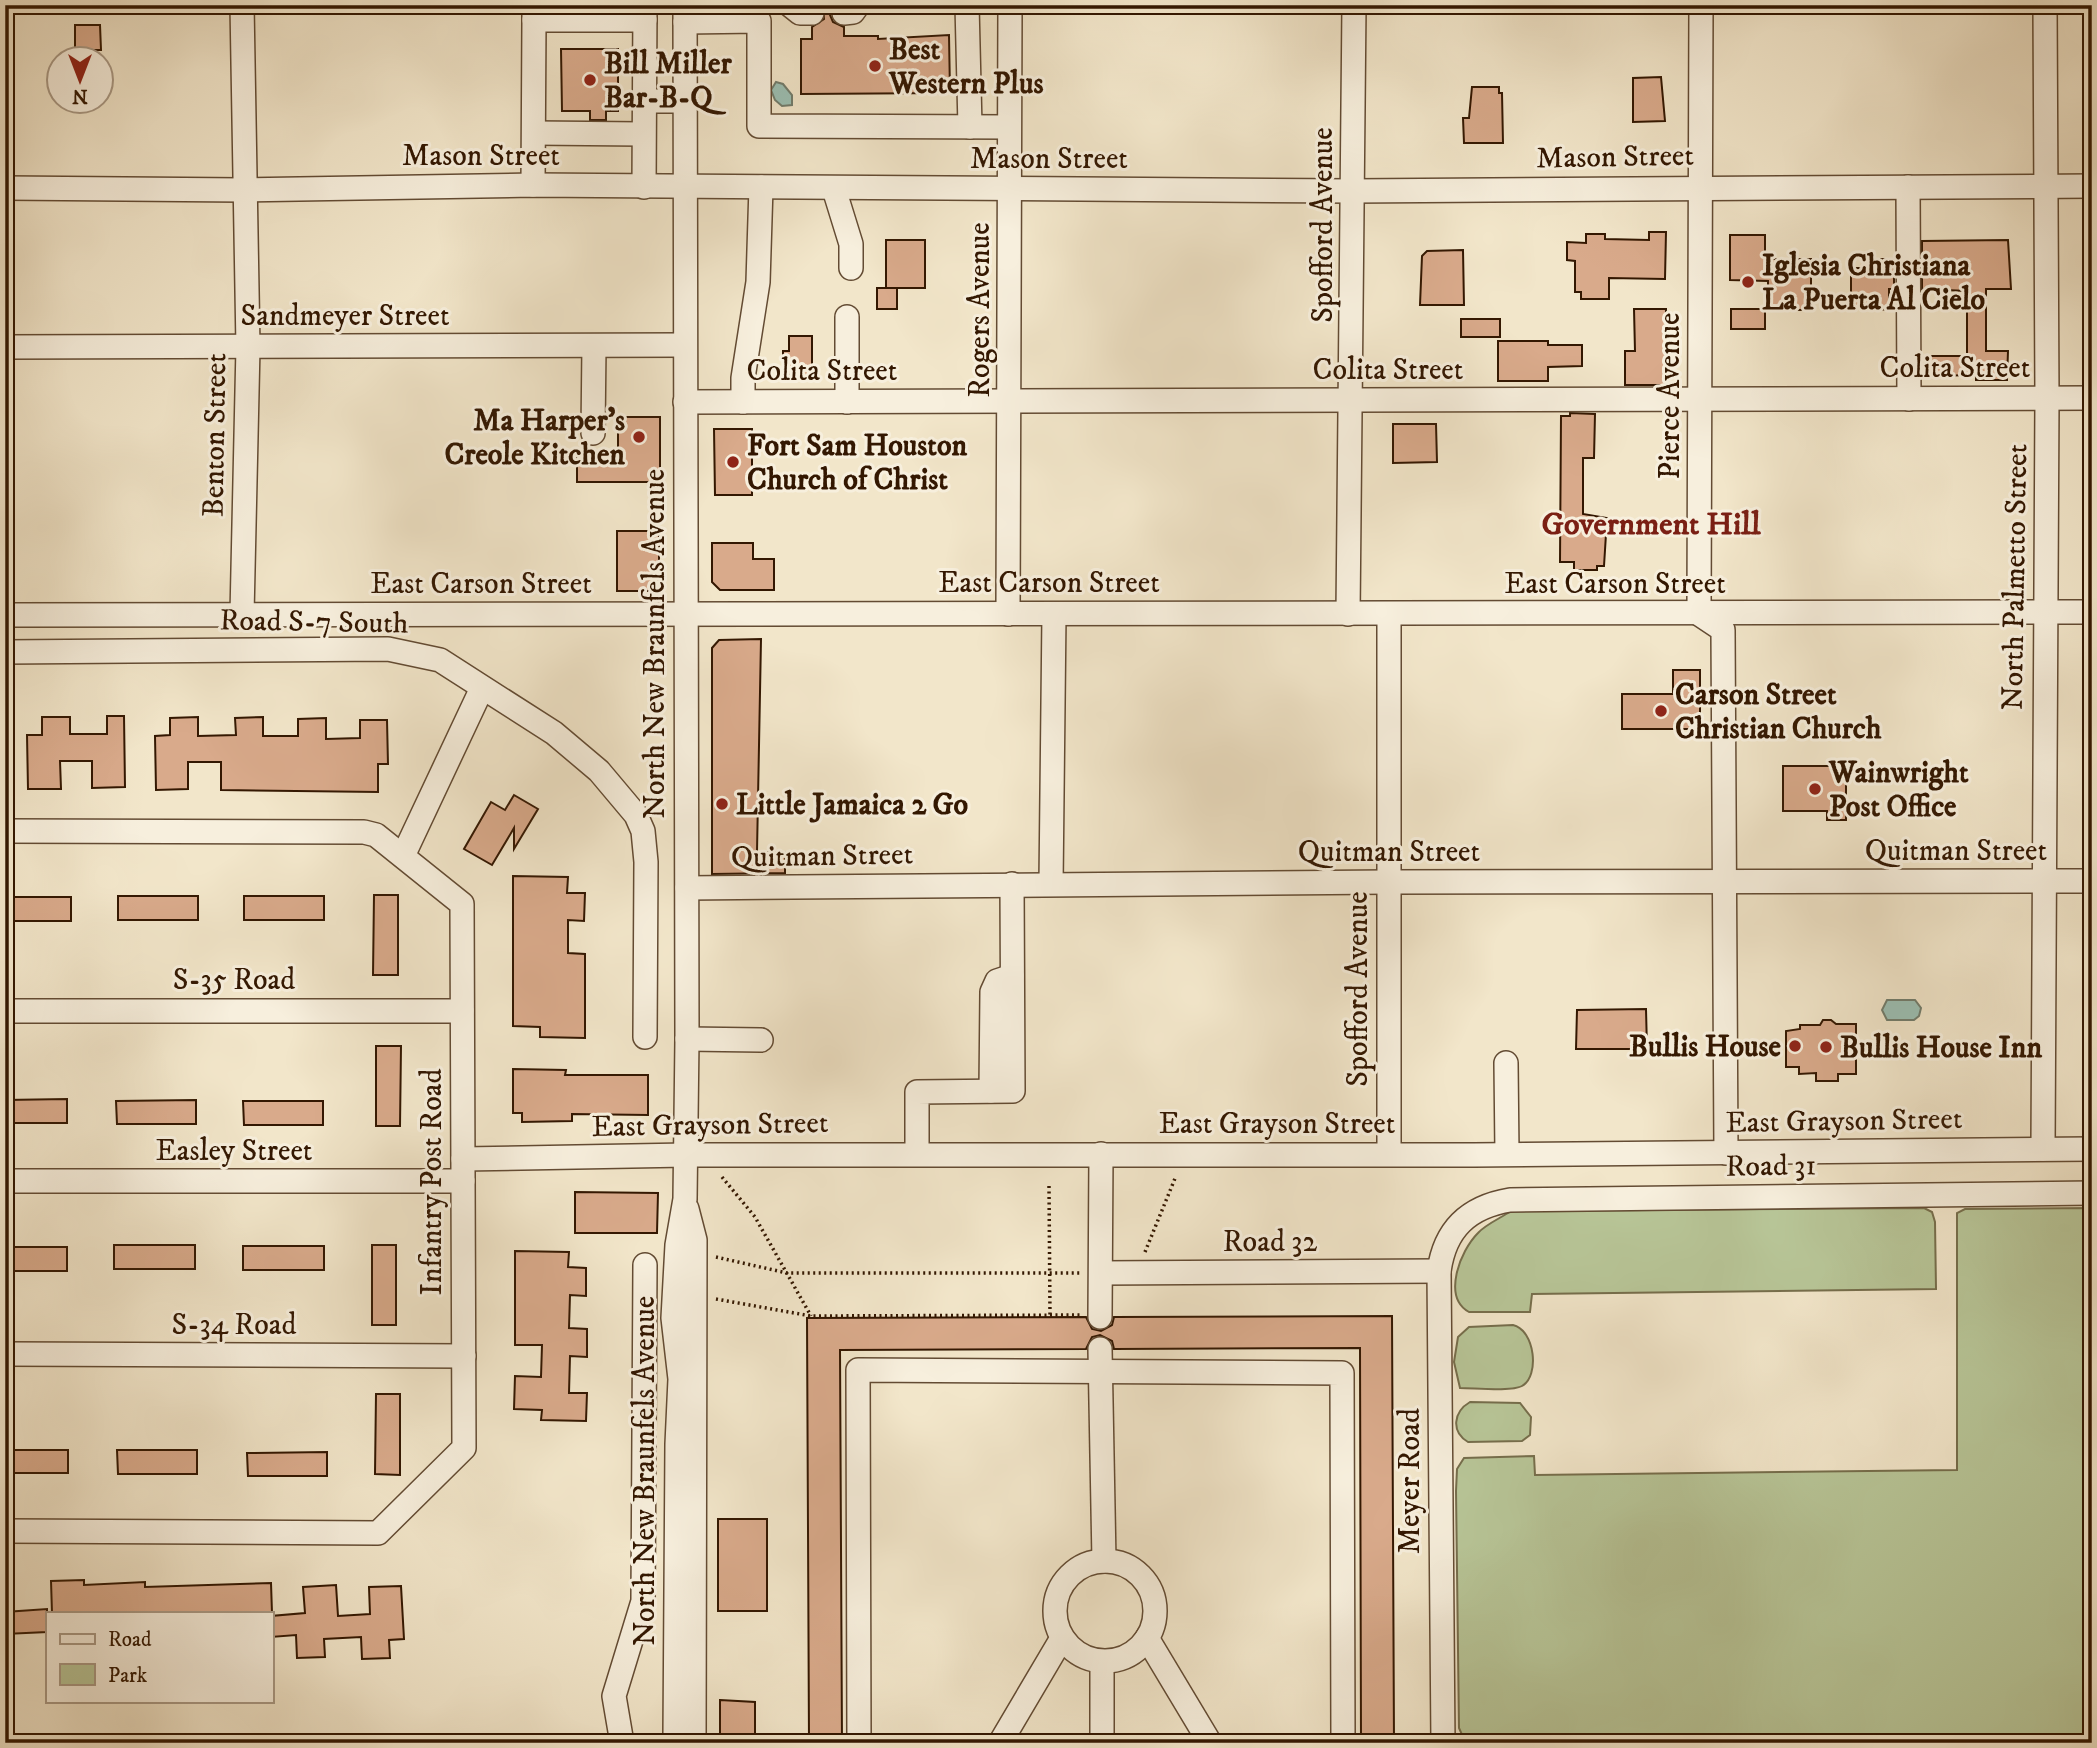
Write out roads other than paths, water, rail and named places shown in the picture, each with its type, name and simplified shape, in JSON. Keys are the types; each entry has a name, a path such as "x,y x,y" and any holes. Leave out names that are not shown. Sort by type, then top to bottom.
{"street":[{"name":"Benton Street","path":"242,5 243,190 248,347 242,614"},
{"path":"967,5 970,127"},
{"name":"Rogers Avenue","path":"1008,614 1011,402 1010,5"},
{"name":"Spofford Avenue","path":"1348,614 1354,5"},
{"name":"Pierce Avenue","path":"1699,614 1702,399 1701,5"},
{"name":"North Palmetto Street","path":"2043,1149 2047,398 2045,5"},
{"path":"533,185 534,13 645,13 642,134 644,187"},
{"path":"685,13 761,13 759,126 1009,127"},
{"name":"North New Braunfels Avenue","path":"678,1743 675,1737 695,1241 685,1199 685,13"},
{"path":"643,101 687,101"},
{"path":"534,133 642,134"},
{"name":"Mason Street","path":"5,188 243,190 533,185 1353,191 2092,186"},
{"path":"743,402 743,378 758,282 761,187"},
{"path":"1908,187 1909,399"},
{"path":"834,189 851,244 851,268"},
{"path":"847,317 847,402"},
{"name":"Sandmeyer Street","path":"5,347 685,345"},
{"path":"593,433 594,346"},
{"name":"Colita Street","path":"685,402 2092,398"},
{"name":"East Carson Street","path":"5,614 2092,612"},
{"path":"1051,884 1054,614"},
{"name":"Spofford Avenue","path":"1389,614 1389,1154"},
{"path":"1699,614 1723,630 1726,1153"},
{"name":"Road S-7 South","path":"5,652 388,649 440,660 554,733 590,763 636,815 643,831 646,862 645,1037"},
{"path":"403,856 482,688"},
{"name":"Infantry Post Road","path":"5,831 364,832 376,835 462,904 464,1356 464,1448 378,1532 5,1531"},
{"name":"Quitman Street","path":"687,888 1388,882 2092,881"},
{"path":"917,1154 917,1092 1013,1091 1012,884"},
{"name":"S-35 Road","path":"5,1011 462,1011"},
{"path":"687,1040 761,1040"},
{"path":"1506,1063 1507,1154"},
{"name":"East Grayson Street","path":"463,1170 686,1155 1507,1154 2092,1149"},
{"path":"1101,1154 1101,1316"},
{"name":"Easley Street","path":"5,1181 463,1170"},
{"name":"Road 31","path":"1457,1224 1490,1206 1510,1200 2092,1193"},
{"name":"Meyer Road","path":"1443,1743 1439,1271 1442,1251 1457,1224"},
{"path":"622,1743 614,1696 643,1601 645,1265"},
{"name":"Road 32","path":"1101,1273 1439,1271"},
{"name":"S-34 Road","path":"5,1354 464,1356"},
{"path":"1101,1360 1104,1561"},
{"path":"859,1743 858,1370 1101,1360 1342,1373 1343,1743"},
{"name":"North New Braunfels Avenue","path":"686,1501 694,1743"},
{"path":"1104,1561 1127,1566 1145,1582 1151,1592 1155,1616 1147,1638 1133,1653 1102,1662 1084,1657 1062,1638 1054,1616 1063,1582 1081,1567 1104,1561"},
{"path":"1000,1743 1062,1638"},
{"path":"1147,1638 1210,1743"},
{"path":"1102,1662 1102,1743"}],"water":[{"path":"776,82 783,84 792,95 792,105 782,106 775,100 771,90"},
{"path":"1887,1000 1915,1000 1921,1008 1919,1016 1914,1020 1887,1020 1882,1010"}],"place":[{"name":"Best Western Plus","path":"875,66"},
{"name":"Bill Miller Bar-B-Q","path":"590,80"},
{"name":"Iglesia Christiana La Puerta Al Cielo","path":"1748,282"},
{"name":"Ma Harper's Creole Kitchen","path":"639,437"},
{"name":"Fort Sam Houston Church of Christ","path":"733,462"},
{"name":"Carson Street Christian Church","path":"1661,711"},
{"name":"Wainwright Post Office","path":"1815,789"},
{"name":"Little Jamaica 2 Go","path":"722,804"},
{"name":"Bullis House","path":"1795,1046"},
{"name":"Bullis House Inn","path":"1826,1047"}],"district":[{"name":"Government Hill","path":"1651,523"}]}
